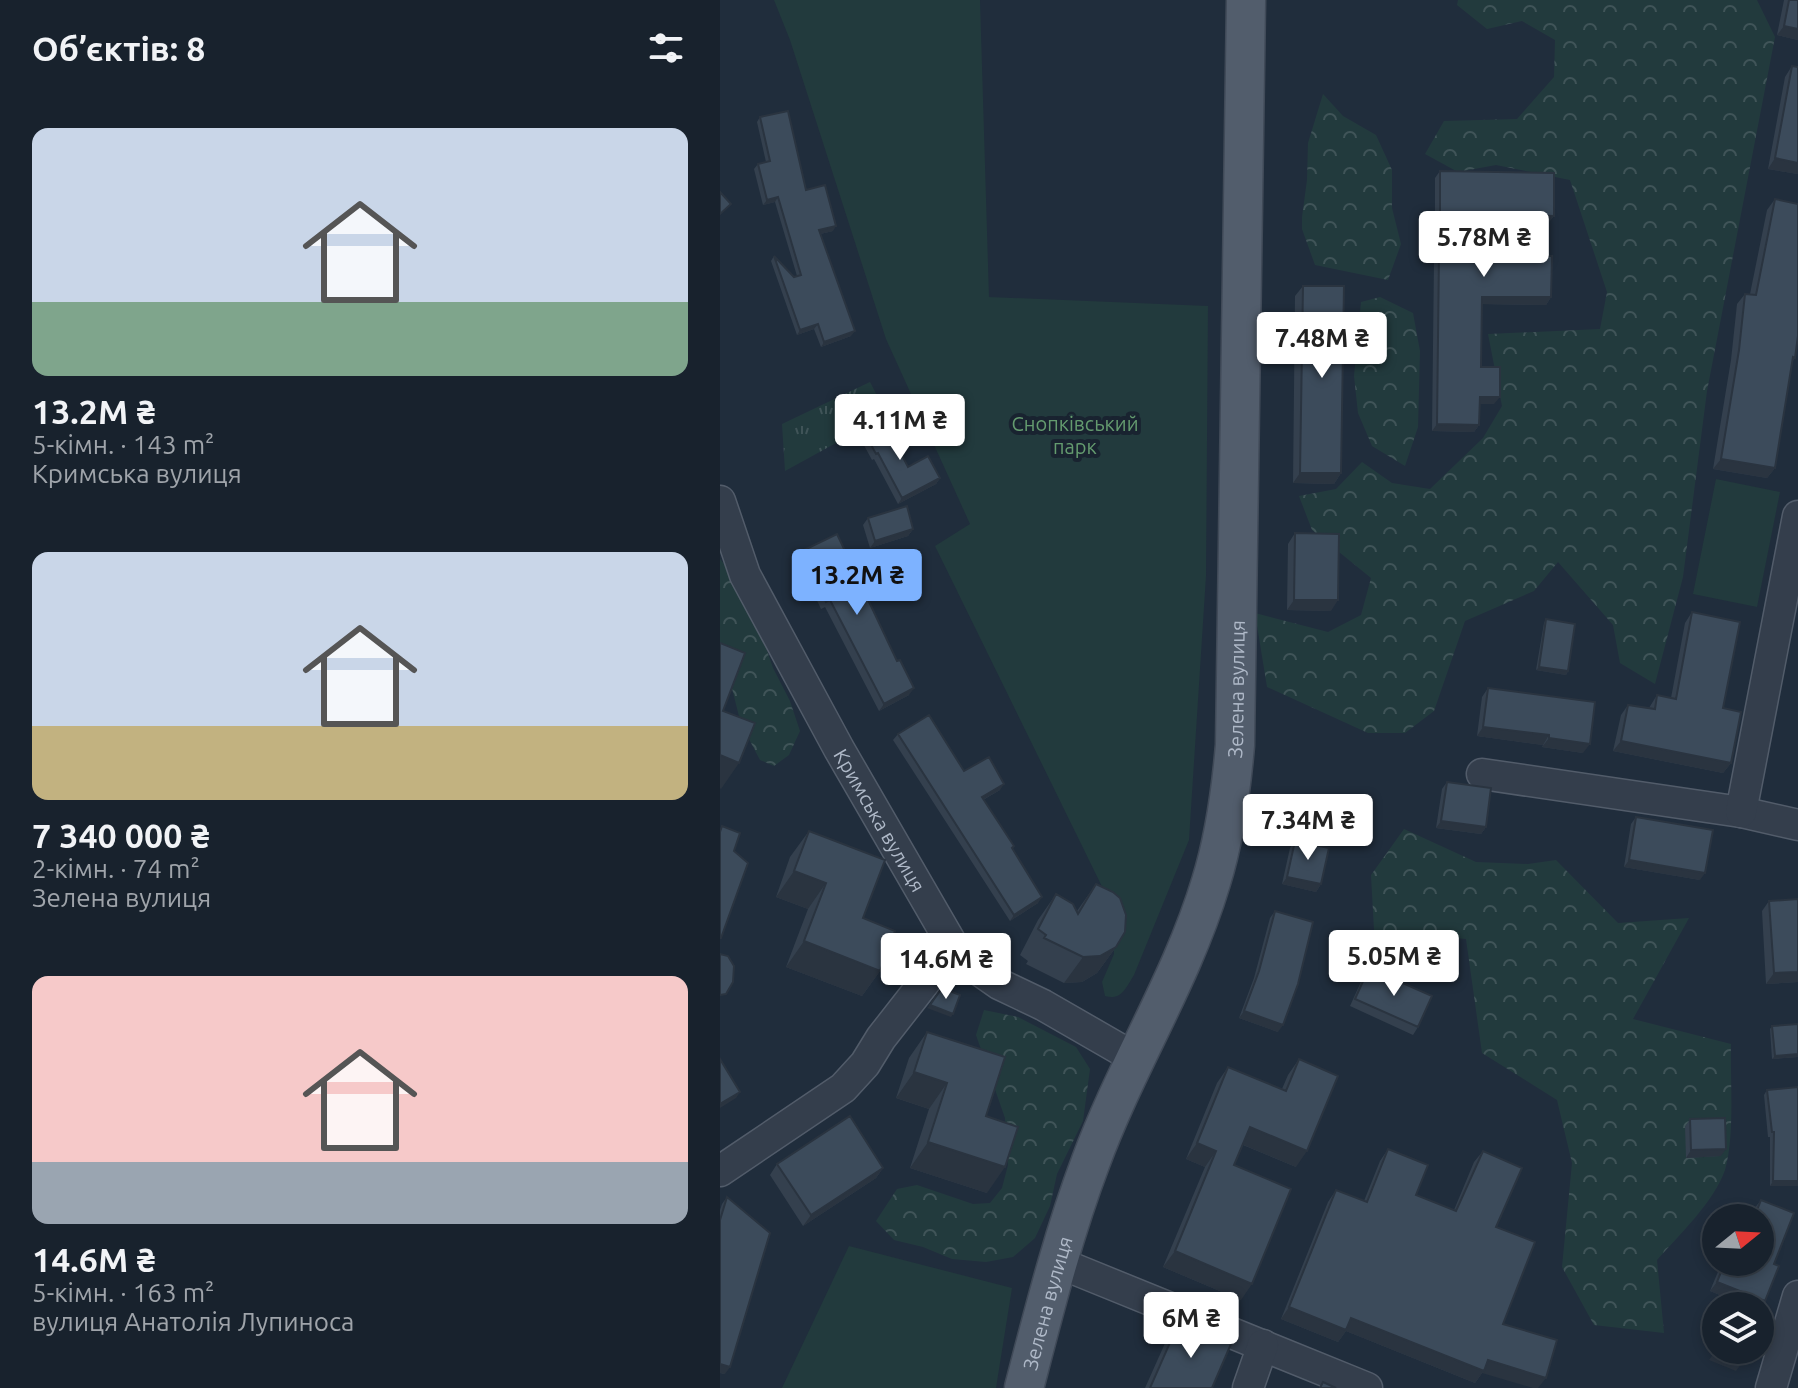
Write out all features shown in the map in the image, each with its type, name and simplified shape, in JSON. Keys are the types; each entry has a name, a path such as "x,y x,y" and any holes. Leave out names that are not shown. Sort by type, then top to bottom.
{"main road":[{"name":"Зелена вулиця","path":"1024,1388 1057,1262 1091,1159 1190,939 1209,888 1229,812 1235,745 1246,0"}],"street":[{"name":"Кримська вулиця","path":"720,501 745,575 839,749 953,946 999,984 1043,1005 1135,1058"},
{"path":"1741,812 1798,516"},
{"path":"1482,774 1741,812 1798,825"},
{"path":"720,1171 843,1088 865,1064 881,1038 953,946"},
{"path":"1057,1262 1367,1388"},
{"path":"1782,1377 1798,1296"},
{"path":"1248,1388 1263,1345"}],"green space":[{"name":"Снопківський парк","path":"774,0 980,0 989,297 1208,306 1206,576 1189,840 1134,975 1115,997 1105,996 1102,982 1114,954 1113,909 935,546 970,524 886,339 790,40"},
{"path":"1458,0 1757,0 1775,37 1707,391 1683,577 1655,684 1620,663 1613,625 1558,562 1534,591 1465,621 1434,711 1405,733 1368,733 1267,687 1255,613 1328,632 1361,615 1371,578 1312,530 1299,496 1336,489 1362,462 1392,483 1430,489 1483,438 1502,406 1488,334 1600,329 1607,292 1570,180 1496,165 1458,172 1425,154 1444,121 1517,119 1554,77 1555,40 1522,21 1487,29 1457,5"},
{"path":"1323,94 1343,116 1376,135 1392,170 1392,208 1401,244 1388,280 1315,265 1302,229 1308,143"},
{"path":"1380,297 1413,313 1420,351 1418,427 1405,466 1372,446 1358,413 1354,376 1361,302"},
{"path":"870,382 887,415 785,471 782,424"},
{"path":"1716,479 1780,492 1757,607 1693,594"},
{"path":"720,559 755,615 800,731 789,755 774,766 760,760 741,724 724,657 720,654"},
{"path":"1404,829 1476,862 1528,864 1556,860 1618,923 1689,918 1633,1019 1731,1044 1731,1124 1728,1156 1720,1182 1695,1218 1657,1260 1664,1333 1594,1325 1562,1267 1572,1163 1557,1100 1482,1053 1466,939 1374,930 1371,875"},
{"path":"984,1010 1018,1017 1076,1047 1090,1069 1083,1121 1057,1174 1050,1206 1035,1238 1013,1257 986,1262 952,1259 894,1240 876,1221 897,1189 917,1185 973,1204 990,1203 1002,1188 1008,1165 1005,1118 976,1035"},
{"path":"849,1246 1012,1288 996,1388 782,1388"}],"building":[{"path":"1789,0 1798,0 1798,29 1784,26"},
{"path":"1792,66 1798,67 1798,163 1775,158"},
{"path":"788,111 806,190 825,185 836,226 819,230 855,331 824,342 818,324 800,330 774,256 794,277 801,275 778,197 767,200 758,164 770,161 760,117"},
{"path":"1440,171 1554,173 1554,216 1513,215 1513,255 1552,256 1551,297 1482,297 1481,367 1500,367 1500,397 1480,397 1479,425 1437,424 1439,253 1477,254 1478,216 1440,215"},
{"path":"720,192 731,204 720,214"},
{"path":"1775,199 1798,204 1798,336 1775,468 1721,459 1745,294 1756,295"},
{"path":"1303,286 1344,286 1341,473 1300,473"},
{"path":"884,421 908,467 928,456 940,478 902,498 864,432"},
{"path":"907,506 913,529 875,541 868,518"},
{"path":"1295,533 1339,534 1338,600 1294,600"},
{"path":"837,534 897,661 900,660 914,688 884,704 830,600 826,602 802,551"},
{"path":"1692,612 1740,622 1723,708 1741,712 1731,763 1621,741 1628,705 1655,709 1657,695 1676,699"},
{"path":"1546,619 1575,624 1568,671 1539,667"},
{"path":"720,643 745,653 723,711 755,723 739,763 720,755"},
{"path":"1488,688 1595,702 1590,744 1549,738 1549,735 1483,727"},
{"path":"929,715 964,771 989,757 1004,784 982,797 1042,897 1014,915 898,734"},
{"path":"1447,782 1491,788 1486,827 1441,821"},
{"path":"1636,817 1713,830 1705,873 1629,860"},
{"path":"722,826 740,833 734,851 748,863 720,938 720,832"},
{"path":"809,831 885,860 863,918 895,931 880,971 804,941 826,883 794,871"},
{"path":"1295,841 1329,848 1321,884 1287,877"},
{"path":"1096,884 1120,898 1126,915 1125,932 1116,947 1100,956 1083,957 1044,938 1046,935 1038,929 1056,894 1073,904 1078,914"},
{"path":"1798,899 1798,972 1774,973 1769,901"},
{"path":"1275,911 1313,922 1298,984 1283,1025 1244,1011 1259,971"},
{"path":"720,954 728,956 734,966 733,982 726,994 720,995"},
{"path":"1369,968 1432,996 1418,1027 1355,999"},
{"path":"942,988 960,995 953,1014 930,1005"},
{"path":"1798,1024 1798,1054 1775,1056 1772,1026"},
{"path":"927,1032 1005,1057 986,1116 1018,1127 1005,1167 928,1142 947,1083 914,1072"},
{"path":"720,1059 740,1092 720,1104"},
{"path":"1299,1059 1338,1076 1307,1151 1250,1127 1234,1165 1291,1189 1252,1284 1175,1251 1216,1151 1197,1143 1228,1067 1286,1091"},
{"path":"1798,1087 1798,1181 1773,1181 1774,1132 1767,1090"},
{"path":"850,1116 883,1168 811,1215 777,1164"},
{"path":"1725,1118 1726,1149 1691,1150 1690,1119"},
{"path":"1388,1149 1428,1165 1416,1195 1456,1211 1483,1151 1522,1168 1496,1227 1535,1242 1503,1324 1557,1340 1546,1378 1488,1360 1484,1371 1351,1318 1346,1330 1289,1307 1336,1190 1367,1202"},
{"path":"727,1197 770,1233 730,1367 720,1364 720,1220"},
{"path":"1774,1205 1794,1213 1774,1264"},
{"path":"1774,1264 1779,1266 1769,1292 1742,1292 1717,1282 1719,1276 1774,1276"},
{"path":"1179,1322 1231,1344 1212,1388 1150,1388"},
{"path":"1323,1382 1336,1388 1320,1388"}]}
